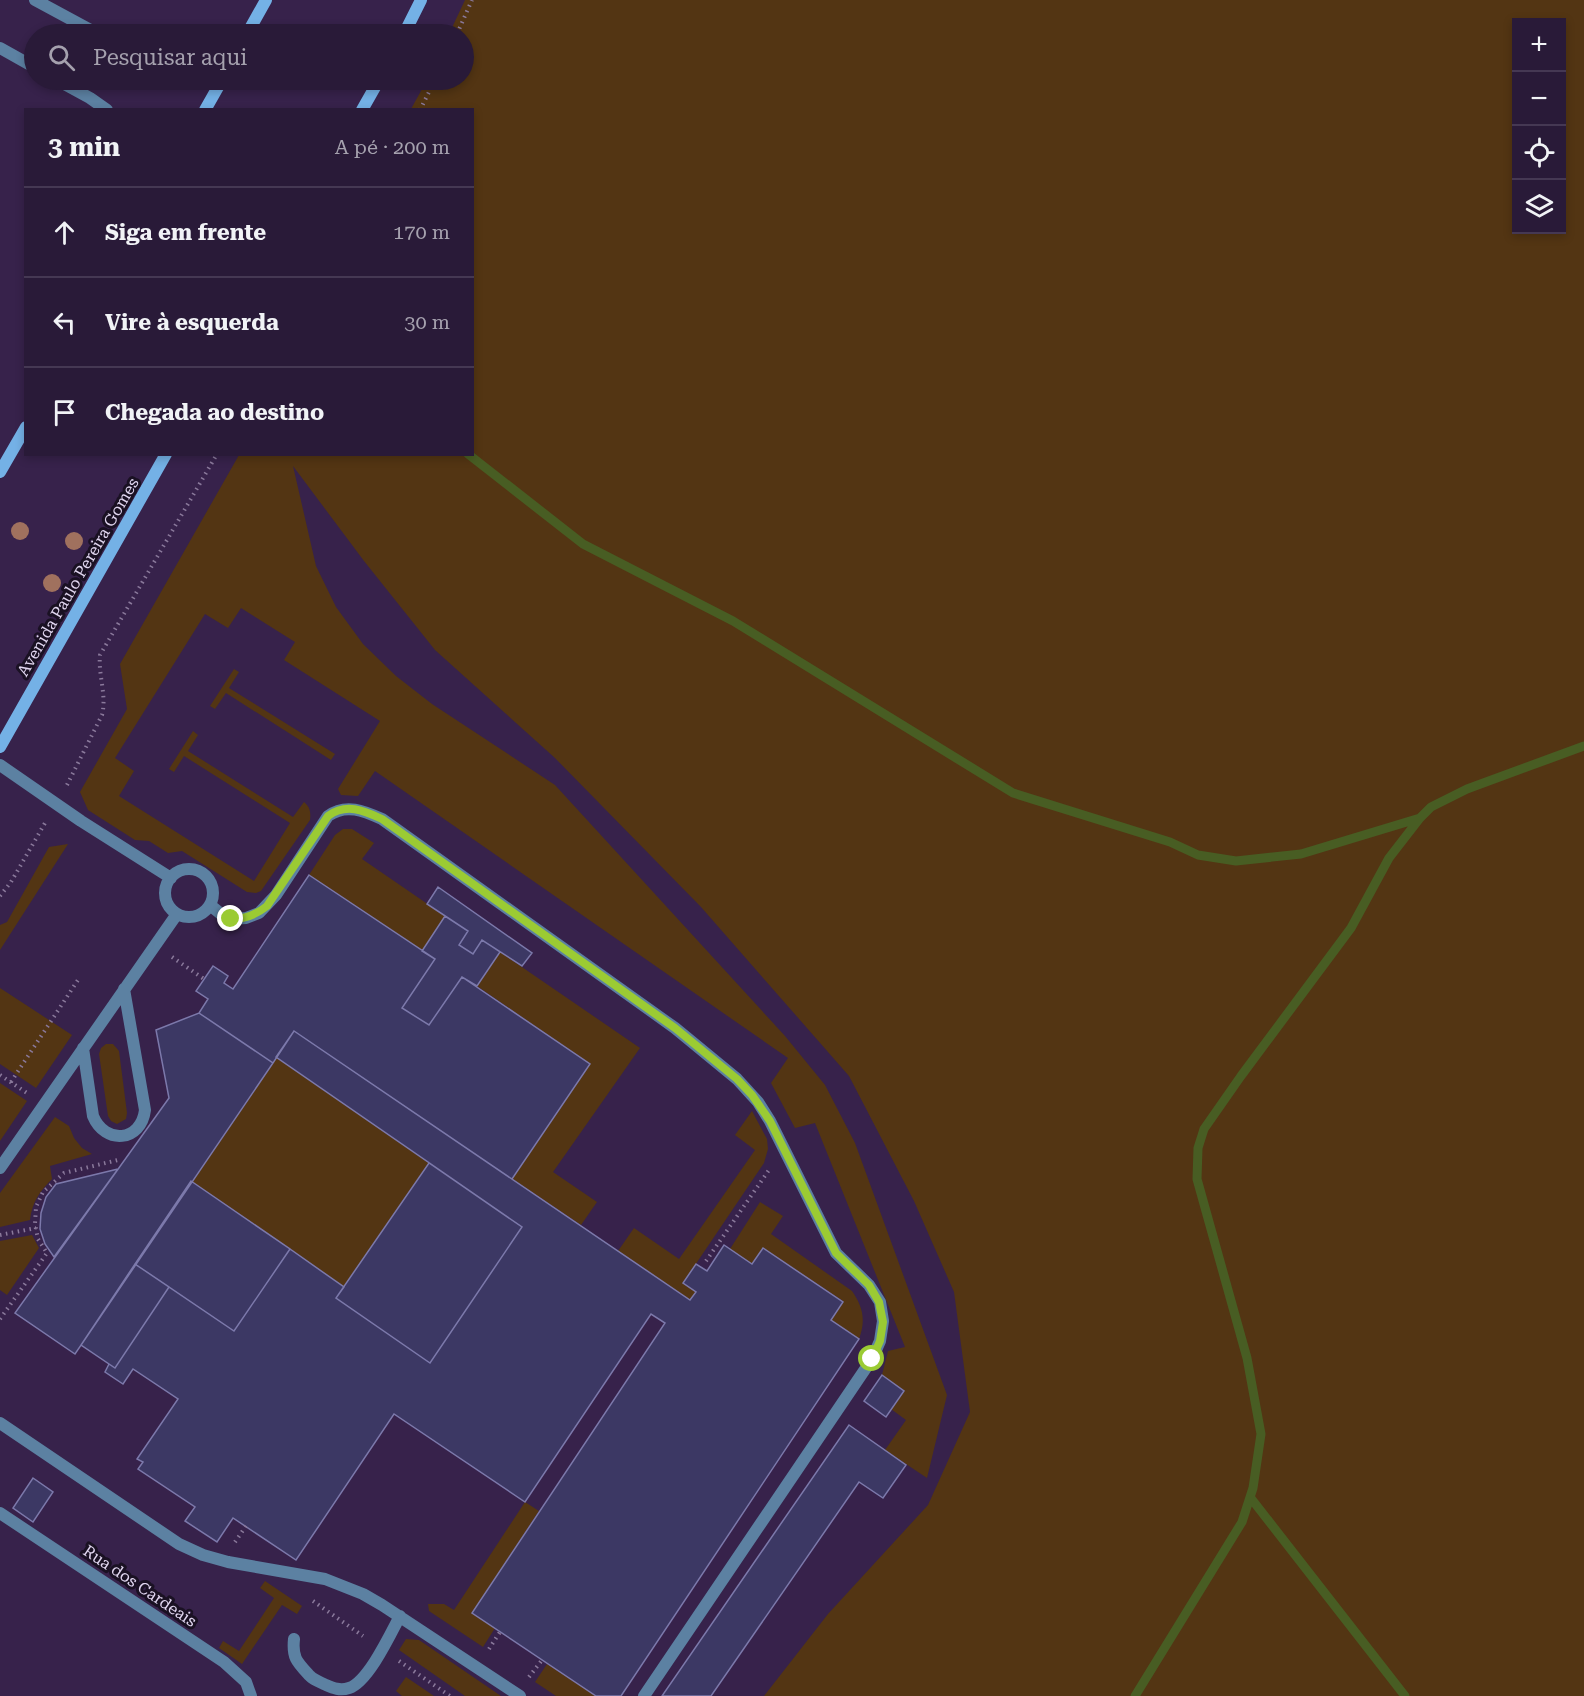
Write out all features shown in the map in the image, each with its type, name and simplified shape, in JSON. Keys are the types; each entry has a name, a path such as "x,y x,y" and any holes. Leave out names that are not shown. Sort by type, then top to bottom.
{"main road":[{"path":"253,24 266,0"},
{"path":"408,24 414,0"},
{"path":"409,24 421,0"},
{"path":"206,108 216,90"},
{"path":"363,108 373,90"},
{"path":"0,472 24,430"},
{"name":"Avenida Paulo Pereira Gomes","path":"0,747 165,456"}],"street":[{"path":"35,0 79,24"},
{"path":"0,48 24,61"},
{"path":"75,90 104,108"},
{"path":"0,765 171,878"},
{"path":"210,905 231,919 246,918 259,913 276,895 328,816 344,808 354,809 382,819 675,1028 737,1079 752,1095 770,1121 836,1253 869,1285 879,1302 883,1322 880,1341 872,1359 644,1696"},
{"path":"187,869 202,872 212,883 213,898 210,905 205,911 192,917 177,914 167,903 165,895 173,874 187,869"},
{"path":"0,1168 177,914"},
{"path":"83,1048 96,1124 109,1134 117,1136 126,1136 134,1132 144,1119 145,1110 124,989"},
{"path":"0,1423 179,1544 203,1555 228,1562 325,1579 363,1594 520,1696"},
{"name":"Rua dos Cardeais","path":"0,1513 224,1662 246,1682 251,1696"},
{"path":"294,1639 293,1652 296,1660 313,1679 337,1689 350,1688 366,1675 400,1616"}],"path":[{"path":"461,24 472,0"},
{"path":"421,108 430,90"},
{"path":"0,896 11,882 56,804 102,715 105,705 99,668 100,655 216,456"},
{"path":"168,954 204,979"},
{"path":"11,1082 78,980"},
{"path":"706,1261 784,1149"},
{"path":"0,1319 47,1254 38,1239 36,1228 36,1207 43,1192 64,1173 118,1160"},
{"path":"0,1235 36,1228"},
{"path":"232,1546 246,1526"},
{"path":"309,1598 450,1696"}],"shaded area":[{"path":"465,0 1584,0 1584,1696 764,1696 828,1614 928,1505 970,1412 954,1292 914,1201 849,1076 701,907 555,758 435,650 364,561 293,466 316,566 336,607 363,644 396,676 432,704 555,785 785,1036 825,1085 855,1143 947,1395 927,1478 885,1450 906,1420 891,1409 904,1391 882,1375 888,1351 905,1347 815,1123 795,1128 771,1083 788,1058 375,771 358,796 341,795 338,789 380,721 284,660 295,642 241,608 228,628 205,614 115,758 134,771 119,796 254,881 290,823 184,756 174,772 169,769 193,731 198,735 188,751 293,817 304,802 310,810 310,820 261,891 247,892 182,851 168,853 149,841 135,840 88,810 80,792 127,709 120,664 238,456 474,456 474,108 412,108 421,90 474,90 474,24 454,24"},
{"path":"234,669 239,672 229,688 335,754 331,760 226,693 215,709 210,706"},
{"path":"343,829 352,829 374,843 362,859 445,916 422,951 309,875 335,835"},
{"path":"68,844 0,950 0,925 7,922 49,847"},
{"path":"500,952 640,1048 553,1172 597,1202 581,1225 512,1179 590,1064 477,986"},
{"path":"0,988 72,1035 36,1088 0,1064"},
{"path":"106,1044 113,1044 119,1051 127,1113 126,1119 117,1124 108,1116 99,1054 101,1048"},
{"path":"276,1057 429,1163 344,1287 191,1181"},
{"path":"0,1083 27,1101 0,1141"},
{"path":"752,1111 767,1139 768,1149 764,1163 683,1283 696,1292 690,1300 618,1251 634,1228 679,1259 755,1150 735,1135"},
{"path":"55,1117 69,1126 74,1138 82,1148 92,1154 50,1166 52,1179 37,1197 30,1220 0,1227 0,1193"},
{"path":"760,1202 783,1216 771,1234 852,1291 862,1314 859,1339 831,1320 843,1301 763,1248 752,1264 730,1249"},
{"path":"32,1235 39,1248 7,1295 0,1290 0,1241"},
{"path":"525,1502 539,1511 472,1613 495,1628 483,1647 429,1611 428,1604 444,1604 454,1610"},
{"path":"265,1581 302,1606 297,1614 282,1605 242,1664 219,1648 223,1641 239,1651 274,1598 260,1588"},
{"path":"406,1639 419,1640 501,1696 465,1696 399,1650"},
{"path":"547,1664 596,1696 556,1696 535,1682"},
{"path":"406,1677 434,1696 402,1696 396,1691"}],"building":[{"path":"309,875 435,959 402,1008 429,1025 462,977 590,1064 512,1179 294,1031 273,1063 199,1013 208,999 196,991 213,966 228,976 224,983 233,989"},
{"path":"438,887 532,953 522,966 482,940 473,954 459,945 468,931 427,904"},
{"path":"445,916 468,931 459,945 473,954 482,940 500,952 477,986 462,977 429,1025 402,1008 435,959 422,951"},
{"path":"199,1013 273,1063 75,1354 15,1313 169,1098 156,1030"},
{"path":"294,1031 690,1300 696,1292 683,1283 696,1264 707,1271 724,1245 752,1264 763,1248 843,1302 831,1320 859,1339 621,1696 596,1696 472,1613 665,1323 651,1314 525,1502 394,1414 296,1560 233,1518 217,1542 185,1521 195,1507 138,1469 143,1462 137,1459 178,1399 133,1369 123,1384 105,1372 109,1364 115,1368 169,1287 234,1331 290,1249 344,1287 336,1298 430,1363 522,1227 276,1057"},
{"path":"429,1163 522,1227 430,1363 336,1298"},
{"path":"118,1169 54,1257 45,1244 40,1229 41,1213 46,1197 56,1184"},
{"path":"191,1181 290,1249 234,1331 135,1264"},
{"path":"135,1264 169,1287 115,1368 81,1345"},
{"path":"882,1375 904,1391 886,1417 864,1401"},
{"path":"849,1425 906,1465 883,1498 859,1482 711,1696 662,1696"},
{"path":"33,1478 53,1492 33,1522 13,1508"}],"waterway":[{"path":"471,456 583,544 733,621 1013,793 1170,842 1198,855 1236,861 1301,854 1420,818"},
{"path":"1135,1696 1242,1522 1253,1488 1261,1434 1247,1358 1197,1179 1198,1148 1204,1129 1351,928 1389,858 1420,818 1431,807 1467,789 1584,746"},
{"path":"1250,1497 1405,1696"}],"route":[{"path":"231,919 246,918 259,913 267,906 332,813 344,808 354,809 382,819 675,1028 737,1079 752,1095 770,1121 836,1253 869,1285 879,1302 883,1322 880,1341 872,1359"}]}
